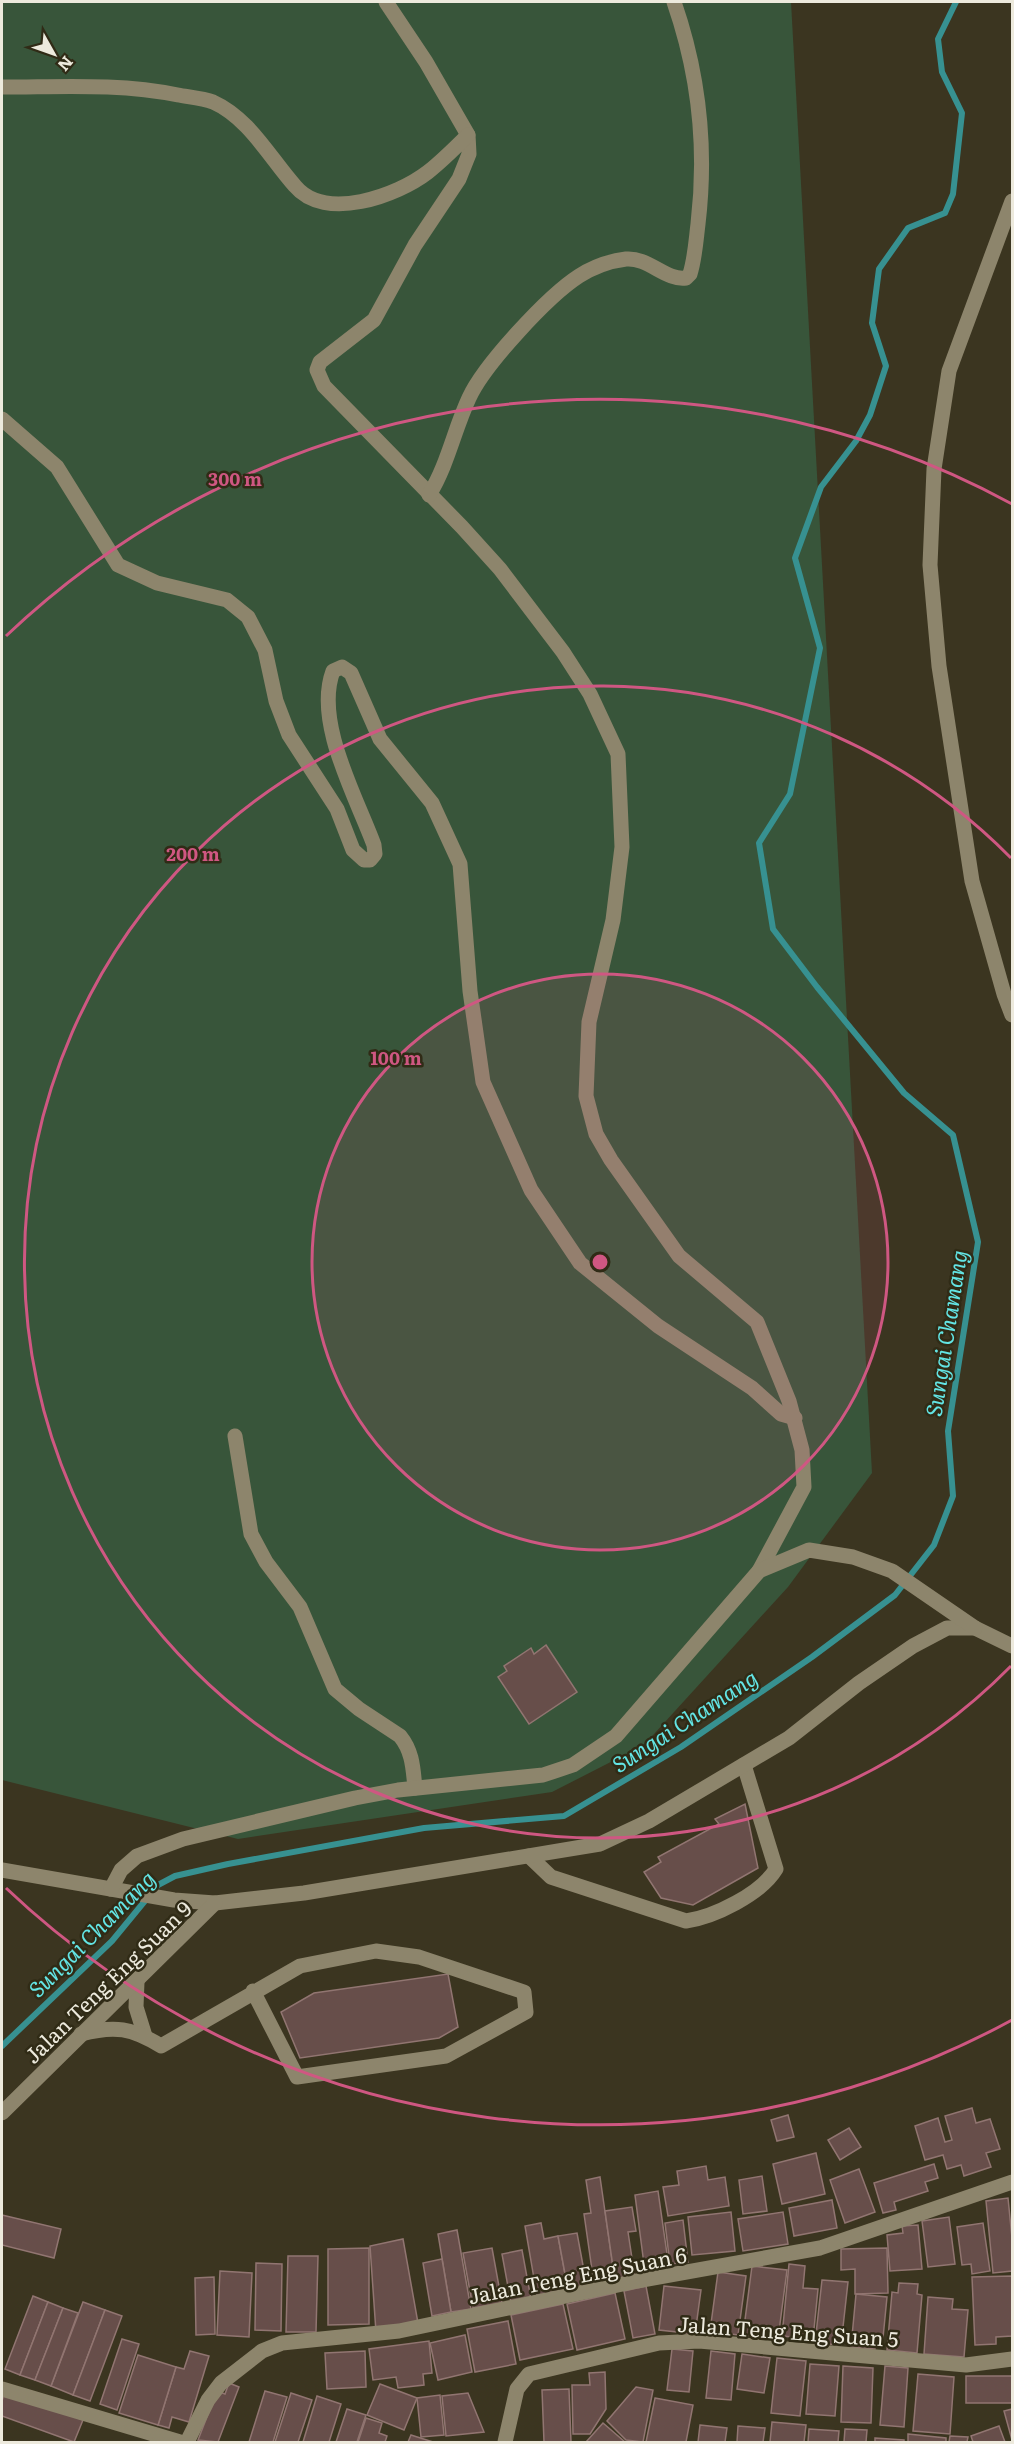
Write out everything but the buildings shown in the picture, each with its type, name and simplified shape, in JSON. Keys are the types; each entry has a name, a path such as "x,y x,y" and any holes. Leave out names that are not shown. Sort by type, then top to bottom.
{"street":[{"path":"111,1889 126,1865 137,1856 156,1847 333,1803 415,1788 543,1775 573,1765 597,1751 616,1736 759,1571 804,1487 802,1450 795,1418 757,1322 679,1257 611,1160 596,1134 586,1096 589,1022 613,920 622,846 618,754 590,694 534,613 470,535 324,386 318,366 329,353 366,328 381,310 415,245 464,168 469,154 468,135 414,42 386,2"},
{"path":"429,495 442,473 472,391 497,358 563,288 589,269 626,259 642,262 677,278 686,278 690,274 701,199 702,129 693,72 674,2"},
{"path":"2,87 132,87 210,101 229,111 246,126 301,193 314,201 327,203 367,200 394,192 427,172 468,135"},
{"path":"1012,201 949,372 934,469 930,565 939,666 966,852 988,943 1012,1015"},
{"path":"2,419 57,467 118,565 157,583 227,600 248,617 265,650 276,702 289,735 337,809 353,850 364,860 370,860 375,854 374,845 339,756 328,703 328,685 333,671 342,667 351,673 380,739 432,803 460,864 470,991 483,1082 531,1190 580,1263 658,1326 752,1388 781,1414 795,1418"},
{"path":"235,1436 251,1534 256,1546 300,1607 335,1689 346,1700 400,1736 406,1743 411,1756 415,1788"},
{"path":"759,1571 809,1550 853,1557 892,1571 975,1628 1012,1646"},
{"path":"2,1870 174,1900 215,1904 304,1893 613,1840 789,1738 859,1683 913,1646 947,1628 975,1628"},
{"path":"529,1856 551,1877 686,1922 706,1918 767,1884 776,1869 744,1765"},
{"name":"Jalan Teng Eng Suan 9","path":"2,2113 215,1904"},
{"path":"81,2034 118,2028 145,2036 161,2046 254,1991 300,1966 376,1951 418,1957 524,1992 526,2012 446,2056 297,2077 254,1991"},
{"path":"136,1982 136,2007 145,2036"},
{"name":"Jalan Teng Eng Suan 6","path":"180,2442 221,2383 262,2350 282,2343 399,2331 637,2281 819,2248 1012,2182"},
{"name":"Jalan Teng Eng Suan 5","path":"505,2442 517,2390 529,2374 659,2343 699,2341 966,2365 1012,2359"},
{"path":"2,2389 180,2442"}],"green space":[{"path":"2,2 791,2 872,1473 788,1587 644,1745 552,1792 238,1839 2,1780"}],"waterway":[{"name":"Sungai Chamang","path":"2,2046 112,1941 158,1885 175,1876 228,1864 424,1828 564,1816 681,1747 812,1657 895,1595 934,1545 953,1496 948,1431 978,1242 953,1135 904,1093 817,987 773,929 759,843 790,794 820,648 795,558 821,487 856,441 870,415 886,366 872,323 879,269 908,228 945,213 953,194 962,113 942,72 938,39 956,2"}]}
